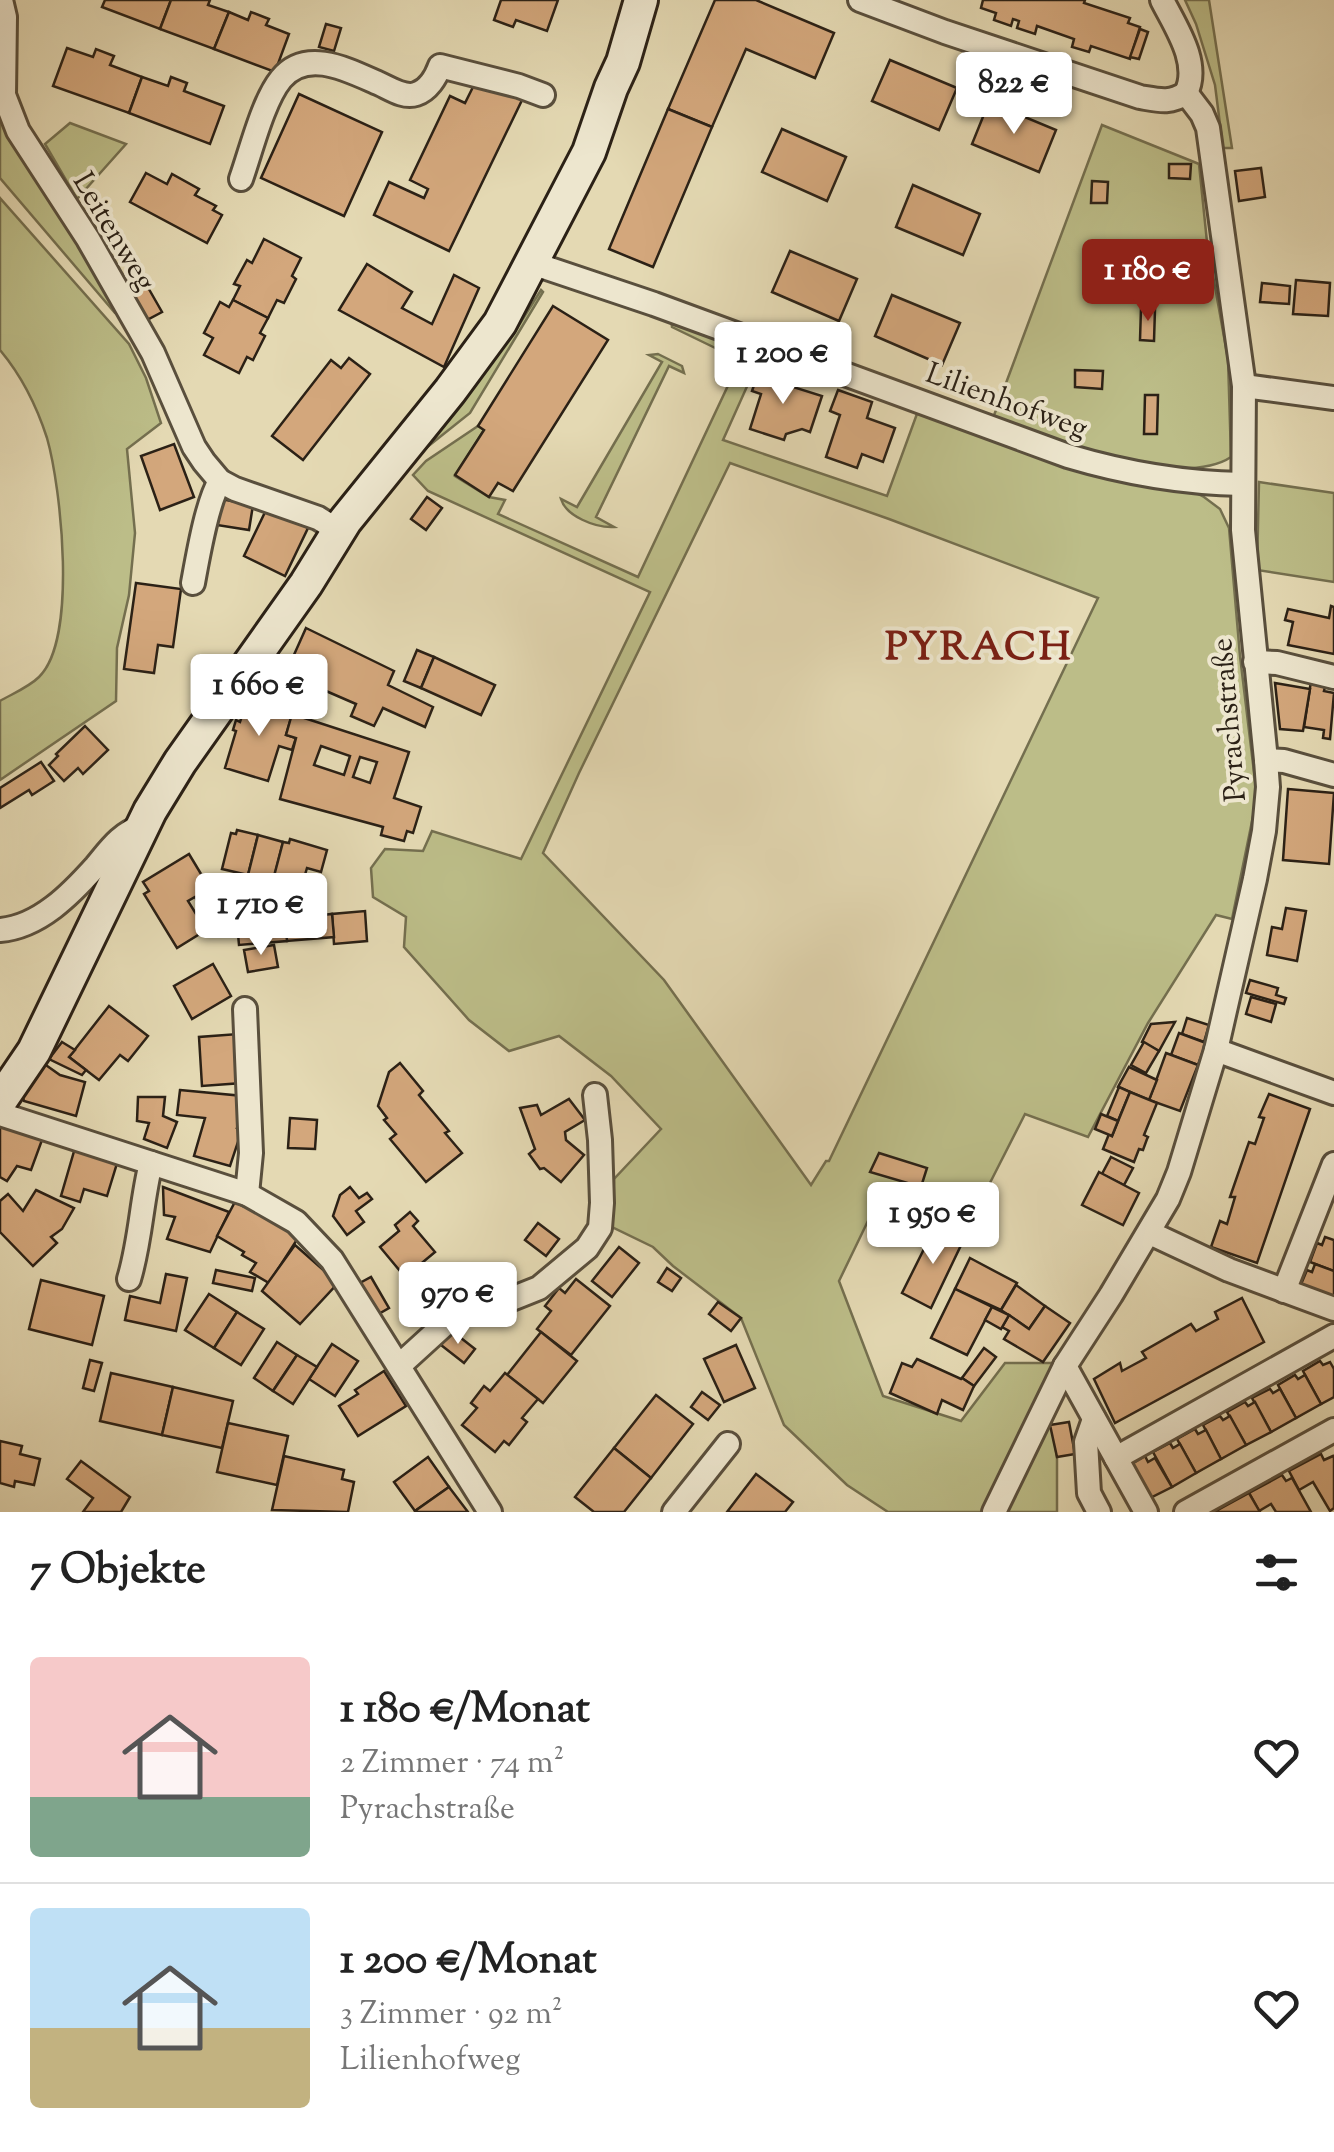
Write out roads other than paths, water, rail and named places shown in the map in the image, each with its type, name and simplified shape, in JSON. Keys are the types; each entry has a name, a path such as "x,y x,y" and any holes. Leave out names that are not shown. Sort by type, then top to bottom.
{"street":[{"name":"Leitenweg","path":"1,0 5,17 4,95 18,131 88,238 154,353 194,447 220,481"},
{"path":"0,1102 34,1050 143,826 180,762 296,598 338,531 500,323 589,152 623,62 641,0"},
{"path":"860,0 944,32 1140,96 1168,101 1186,92"},
{"name":"Pyrachstraße","path":"994,1512 1065,1366 1150,1233 1179,1172 1216,1050 1264,831 1268,786 1244,547 1244,386 1208,128 1186,92 1190,62 1162,0"},
{"path":"241,179 272,92 294,66 326,62 398,94 413,96 436,78 440,66 520,86 542,96"},
{"name":"Lilienhofweg","path":"532,264 654,304 1068,456 1132,474 1242,484"},
{"path":"1244,386 1334,398"},
{"path":"193,583 220,481 318,518 338,531"},
{"path":"1254,662 1277,662 1334,677"},
{"path":"1266,760 1334,775"},
{"path":"0,930 34,920 55,906 127,832 143,826"},
{"path":"245,1009 251,1153 246,1194"},
{"path":"1216,1050 1334,1093"},
{"path":"400,1366 456,1314 539,1288 587,1248 600,1228 602,1203 595,1096"},
{"path":"0,1114 246,1194 296,1222 340,1272 490,1512"},
{"path":"129,1279 138,1250 151,1163"},
{"path":"1284,1291 1334,1164"},
{"path":"1150,1233 1230,1270 1334,1309"},
{"path":"1116,1458 1334,1336"},
{"path":"1065,1366 1146,1512"},
{"path":"1094,1419 1086,1442 1089,1493 1099,1512"},
{"path":"1186,1512 1334,1430"},
{"path":"674,1512 728,1444"}],"district":[{"name":"PYRACH","path":"979,645"}]}
